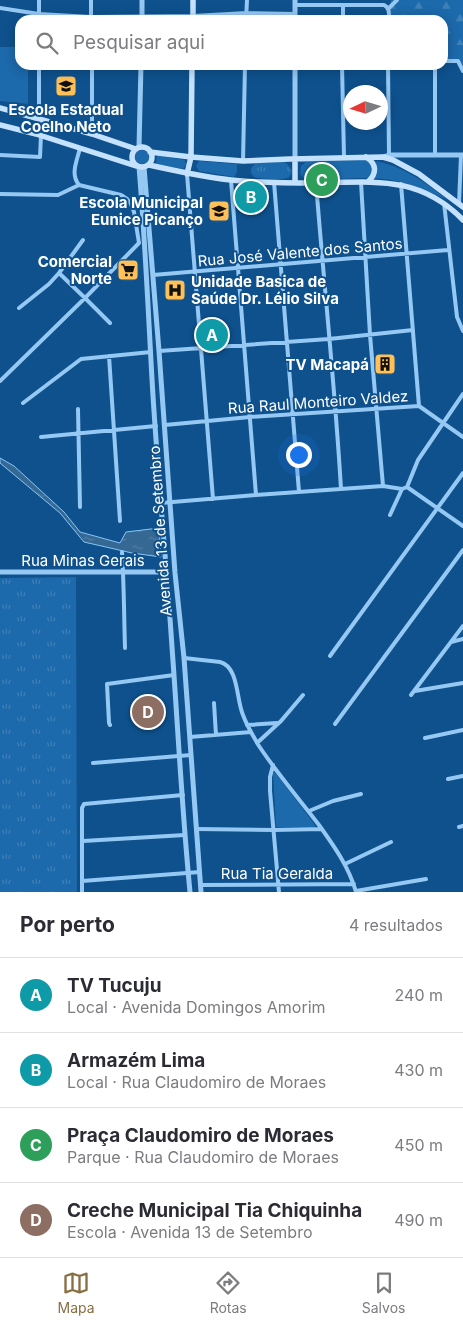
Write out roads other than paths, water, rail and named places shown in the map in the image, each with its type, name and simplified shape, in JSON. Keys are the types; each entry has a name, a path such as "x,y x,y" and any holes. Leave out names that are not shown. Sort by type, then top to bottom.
{"main road":[{"path":"193,0 193,15"},
{"path":"187,174 191,157 192,70"},
{"path":"0,108 138,148 145,148 150,152 243,161 386,156 419,174 461,205"},
{"path":"0,125 142,166 187,174 231,180 316,183 361,181 401,184 444,203 463,220"},
{"path":"138,148 133,152 132,161 142,166"},
{"path":"142,166 152,159 150,152"},
{"path":"366,157 372,162 374,168 374,174 368,182"},
{"path":"295,159 295,182"}],"street":[{"path":"38,0 39,14"},
{"path":"91,0 91,15"},
{"path":"142,0 142,15"},
{"path":"246,0 247,13"},
{"path":"388,8 397,0"},
{"path":"296,3 384,5 388,8"},
{"path":"343,5 343,15"},
{"path":"0,8 52,15"},
{"path":"388,8 389,15"},
{"path":"225,15 247,13 271,15"},
{"path":"448,61 458,61 463,71"},
{"path":"0,156 40,157 38,135 39,70"},
{"path":"92,70 92,134"},
{"path":"138,148 140,136 141,70"},
{"path":"243,161 245,70"},
{"path":"295,70 295,159"},
{"path":"342,70 344,157"},
{"path":"388,70 386,156 462,155 461,205"},
{"path":"435,70 436,154"},
{"path":"79,185 74,179 74,171 80,148"},
{"name":"Avenida 13 de Setembro","path":"142,166 151,352 190,892"},
{"name":"Avenida 13 de Setembro","path":"142,166 154,275 175,572 184,658 202,892"},
{"path":"187,174 213,499"},
{"path":"231,180 256,494"},
{"path":"361,181 370,335 383,486"},
{"path":"274,182 299,492"},
{"path":"316,183 341,489"},
{"path":"401,184 419,406"},
{"path":"0,194 58,195 79,185 113,192 121,195 131,204 139,243"},
{"path":"444,203 457,317 463,330"},
{"path":"19,308 49,284 83,240"},
{"path":"139,243 145,244"},
{"path":"0,381 139,243"},
{"name":"Rua José Valente dos Santos","path":"154,275 448,250"},
{"path":"59,273 110,323"},
{"path":"159,351 413,330"},
{"path":"23,403 78,360 151,352"},
{"path":"109,356 120,521"},
{"path":"161,503 256,494 383,486 402,489 407,487 418,460 463,394"},
{"name":"Rua Raul Monteiro Valdez","path":"165,425 250,417 419,406 463,437"},
{"path":"78,409 80,507"},
{"path":"41,437 156,426"},
{"path":"330,656 463,473"},
{"path":"407,487 463,526"},
{"path":"390,515 402,489"},
{"path":"336,724 463,550"},
{"path":"122,552 125,648"},
{"name":"Rua Minas Gerais","path":"0,572 166,572"},
{"path":"411,695 463,626"},
{"path":"451,642 463,639"},
{"path":"172,646 178,648 182,644"},
{"path":"184,658 211,660 225,663 228,666 233,676 240,707 257,743 337,850 356,891 426,879"},
{"path":"110,724 107,684 174,675"},
{"path":"415,691 463,683"},
{"path":"257,743 279,723 303,695"},
{"path":"214,703 216,735"},
{"path":"247,725 279,723"},
{"path":"425,738 463,730"},
{"path":"190,737 251,732"},
{"path":"93,763 191,755"},
{"path":"273,765 270,783 279,892"},
{"path":"448,779 463,776"},
{"path":"308,812 333,801 361,794"},
{"path":"82,892 82,808 86,804 182,795"},
{"path":"196,829 322,829"},
{"path":"83,841 186,835"},
{"path":"345,864 391,842"},
{"path":"82,881 200,872"},
{"name":"Rua Tia Geralda","path":"201,884 354,884"}],"water":[{"path":"0,458 14,466 64,512 80,532 120,543 126,532 159,528 161,557 132,553 84,542 60,513 0,463"}],"place":[{"name":"Escola Estadual Coelho Neto","path":"66,86"},
{"name":"Praça Claudomiro de Moraes","path":"322,180"},
{"name":"Armazém Lima","path":"251,197"},
{"name":"Escola Municipal Eunice Picanço","path":"219,211"},
{"name":"Comercial Norte","path":"128,270"},
{"name":"Unidade Basica de Saúde Dr. Lélio Silva","path":"175,290"},
{"name":"TV Tucuju","path":"212,335"},
{"name":"TV Macapá","path":"385,364"},
{"name":"Creche Municipal Tia Chiquinha","path":"148,712"}]}
